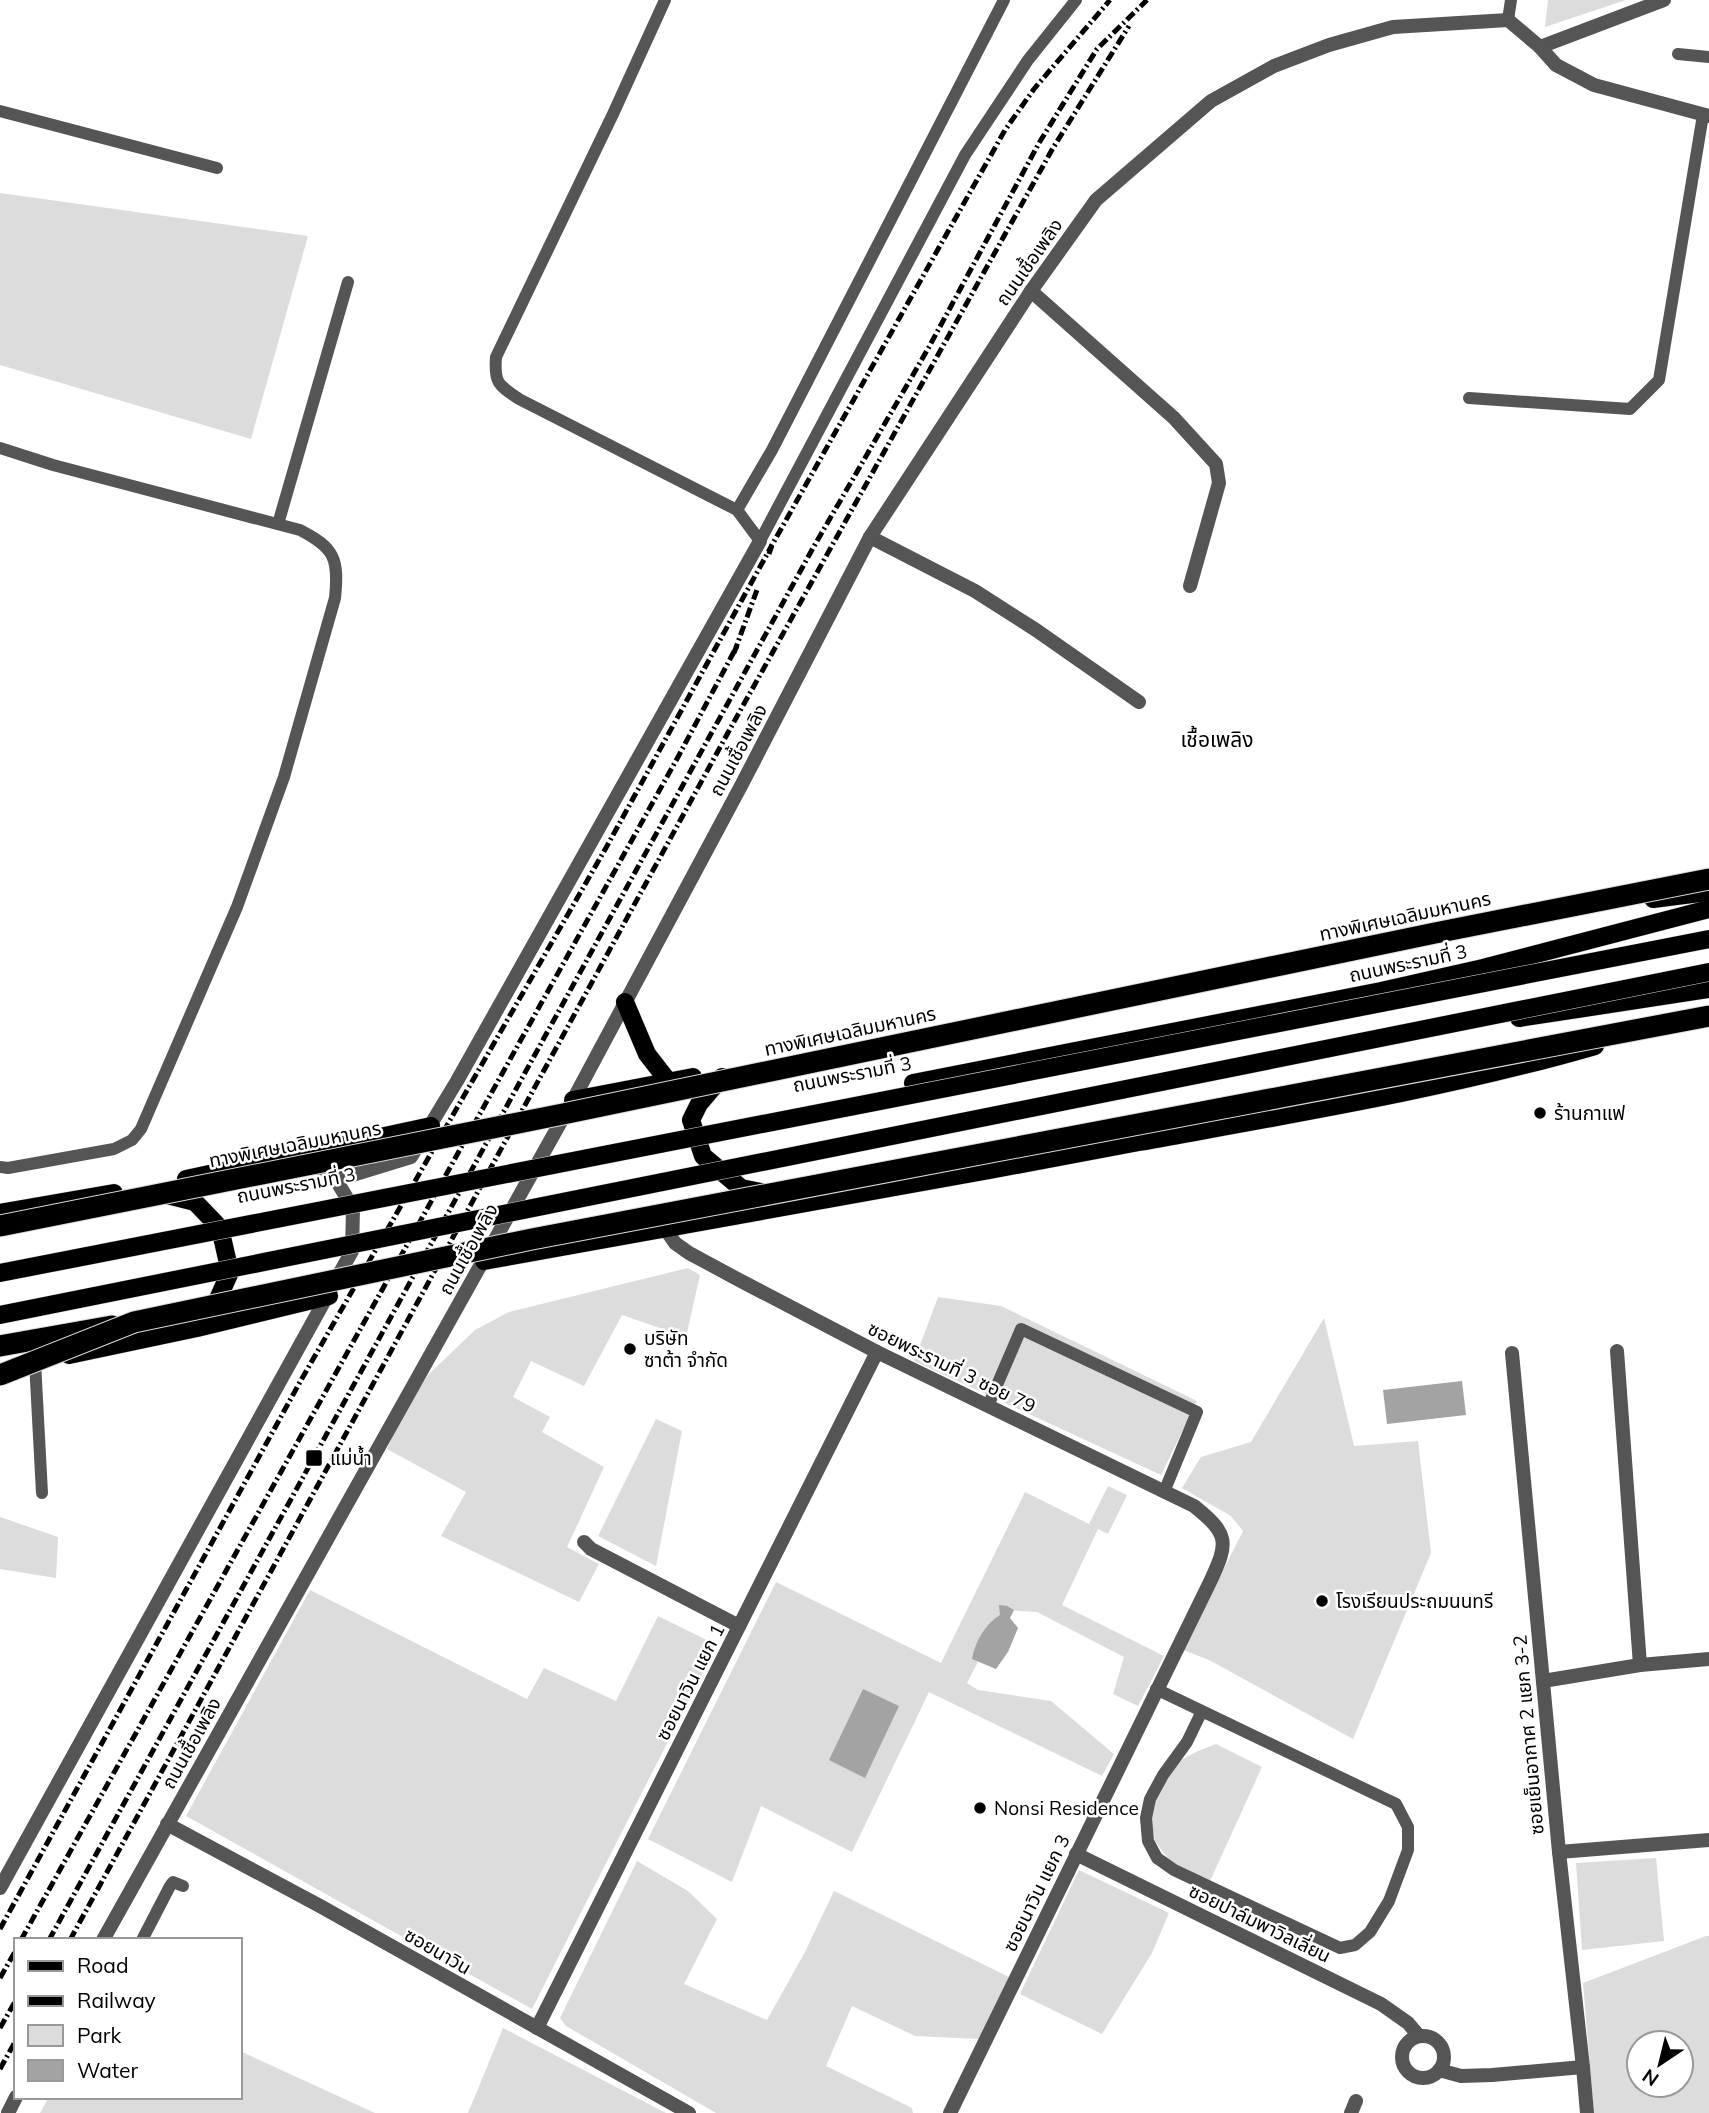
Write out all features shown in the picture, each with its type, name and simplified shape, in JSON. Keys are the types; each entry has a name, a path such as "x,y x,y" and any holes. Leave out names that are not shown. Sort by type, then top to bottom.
{"highway":[{"name":"ทางพิเศษเฉลิมมหานคร","path":"0,1226 550,1117 1709,879"},
{"path":"0,1346 134,1322 532,1239 1709,1014"},
{"path":"0,1376 134,1322"}],"main road":[{"name":"ถนนพระรามที่ 3","path":"573,1100 1357,941 1487,920 1709,892"},
{"name":"ถนนพระรามที่ 3","path":"0,1266 1394,988 1483,968 1709,909"},
{"name":"ถนนพระรามที่ 3","path":"0,1273 1709,939"},
{"path":"0,1315 1709,972"},
{"path":"0,1308 921,1124 1390,1039 1709,989"},
{"path":"625,1002 647,1054 668,1082"},
{"path":"484,1261 813,1203 1447,1084 1526,1066 1709,1014"},
{"path":"729,1070 699,1104 691,1120 703,1156 741,1188 813,1203"},
{"name":"ถนนพระรามที่ 3","path":"0,1213 139,1189 431,1126"},
{"path":"139,1189 195,1202 220,1228 230,1272 218,1299 197,1328"},
{"path":"0,1369 197,1328 328,1296"}],"street":[{"path":"1540,47 1664,0"},
{"path":"1508,20 1540,47 1556,65 1594,85 1706,116"},
{"name":"ถนนเชื้อเพลิง","path":"104,1938 573,1100 743,784 870,537 1031,291 1096,200 1211,101 1274,66 1329,45 1380,30 1508,20"},
{"path":"1031,291 1174,418 1216,464 1219,483 1190,586"},
{"path":"870,537 975,591 1139,702"},
{"path":"336,1180 411,1157 431,1126 760,541"},
{"path":"0,1888 352,1251 353,1208 336,1180 299,1154"},
{"name":"ซอยพระรามที่ 3 ซอย 79","path":"666,1230 675,1243 689,1253 877,1352 1194,1506 1219,1528 1222,1537"},
{"path":"1617,1351 1640,1665"},
{"name":"ซอยนาวิน แยก 1","path":"537,2028 877,1352"},
{"name":"ซอยเย็นอากาศ 2 แยก 3-2","path":"1512,1353 1559,1852 1587,2113"},
{"name":"ซอยนาวิน แยก 3","path":"950,2113 1220,1559 1222,1537"},
{"path":"584,1542 591,1549 739,1626"},
{"path":"1543,1681 1640,1665 1709,1659"},
{"name":"ซอยนาวิน","path":"167,1825 320,1906 689,2113"},
{"path":"1559,1852 1709,1840"},
{"name":"ซอยปาล์มพาวิลเลี่ยน","path":"1076,1854 1381,2004 1408,2023 1419,2036 1430,2037 1440,2045 1444,2058 1439,2070"},
{"path":"1419,2036 1409,2041 1402,2053 1404,2067 1409,2073 1422,2078 1439,2070 1471,2076 1583,2067"}],"lane":[{"path":"664,0 496,357 495,375 504,390 519,399 737,510 760,541 965,155 1028,60 1076,0"},
{"path":"737,510 772,450 1004,0"},
{"path":"1508,20 1511,0"},
{"path":"1678,54 1709,57"},
{"path":"0,111 217,168"},
{"path":"1468,398 1630,409 1651,391 1659,380 1706,116"},
{"path":"278,524 348,282"},
{"path":"0,448 53,465 300,530 325,545 337,565 335,598 284,777 237,907 141,1129 132,1140 114,1149 8,1168 0,1167"},
{"path":"988,1406 1021,1329 1197,1412 1164,1492"},
{"path":"35,1362 42,1493"},
{"path":"1156,1689 1202,1711 1396,1804 1408,1827 1408,1850 1389,1901 1370,1932 1355,1945 1340,1948 1174,1870 1157,1858 1148,1841 1146,1818 1150,1798 1187,1742 1202,1711"},
{"path":"143,1938 173,1882 183,1886"}],"green space":[{"path":"1548,0 1626,0 1545,27"},
{"path":"0,193 308,236 251,439 0,365"},
{"path":"688,1268 700,1275 686,1337 622,1315 584,1386 531,1361 513,1397 550,1417 542,1432 604,1467 567,1547 599,1564 579,1602 441,1536 466,1492 387,1449 404,1410 428,1375 475,1330 509,1312"},
{"path":"938,1297 1001,1306 1197,1401 1161,1475 914,1361"},
{"path":"1324,1318 1354,1446 1418,1441 1431,1553 1353,1739 1209,1660 1183,1650 1243,1531 1231,1516 1182,1488 1201,1457 1251,1442"},
{"path":"656,1419 682,1431 656,1566 598,1536"},
{"path":"1108,1486 1127,1495 1108,1534 1098,1529 1062,1605 1164,1656 1138,1706 1113,1694 1124,1657 1037,1612 1005,1610 967,1683 978,1690 1051,1701 1114,1754 1102,1776 929,1692 852,1852 761,1806 732,1882 648,1839 776,1582 941,1663 1025,1492 1089,1524"},
{"path":"0,1517 58,1537 56,1578 0,1569"},
{"path":"310,1590 527,1699 544,1668 616,1701 658,1616 717,1645 532,2009 186,1816"},
{"path":"1216,1744 1262,1767 1210,1881 1173,1865 1155,1841 1150,1815 1159,1792 1179,1761"},
{"path":"1656,1858 1664,1941 1582,1950 1576,1863"},
{"path":"637,1861 688,1891 717,1919 684,1984 767,2020 805,1952 834,1891 1009,1977 979,2039 915,2036 852,2006 826,2066 912,2108 913,2113 716,2113 566,2026 560,2018"},
{"path":"1079,1870 1169,1913 1152,1953 1102,2034 1020,1994"},
{"path":"1709,1936 1709,2113 1594,2113 1583,1983"},
{"path":"503,2028 666,2113 468,2113"},
{"path":"242,2052 375,2113 40,2113 48,2099 242,2099"}],"water":[{"path":"1462,1381 1466,1415 1387,1424 1383,1390"},
{"path":"999,1605 1014,1610 1010,1618 1018,1628 1008,1652 996,1669 972,1659 982,1634 1000,1615"},
{"path":"863,1689 899,1706 865,1778 829,1760"}],"railway":[{"path":"769,554 1005,130 1034,89 1110,0"},
{"path":"50,1938 813,548 929,347 1039,143 1097,49 1147,0"},
{"path":"71,1938 730,729 1053,148 1129,26"},
{"path":"0,1929 300,1382 607,846 772,545"},
{"path":"734,653 758,587"},
{"path":"22,1938 678,757 737,646"},
{"path":"0,1978 14,1954"},
{"path":"0,2028 14,2004"},
{"path":"0,2069 14,2044"}],"place":[{"name":"ร้านกาแฟ","path":"1540,1113"},
{"name":"บริษัท ซาต้า จำกัด","path":"630,1349"},
{"name":"แม่น้ำ","path":"314,1458"},
{"name":"โรงเรียนประถมนนทรี","path":"1322,1601"},
{"name":"Nonsi Residence","path":"980,1808"}],"district":[{"name":"เชื้อเพลิง","path":"1217,740"}]}
